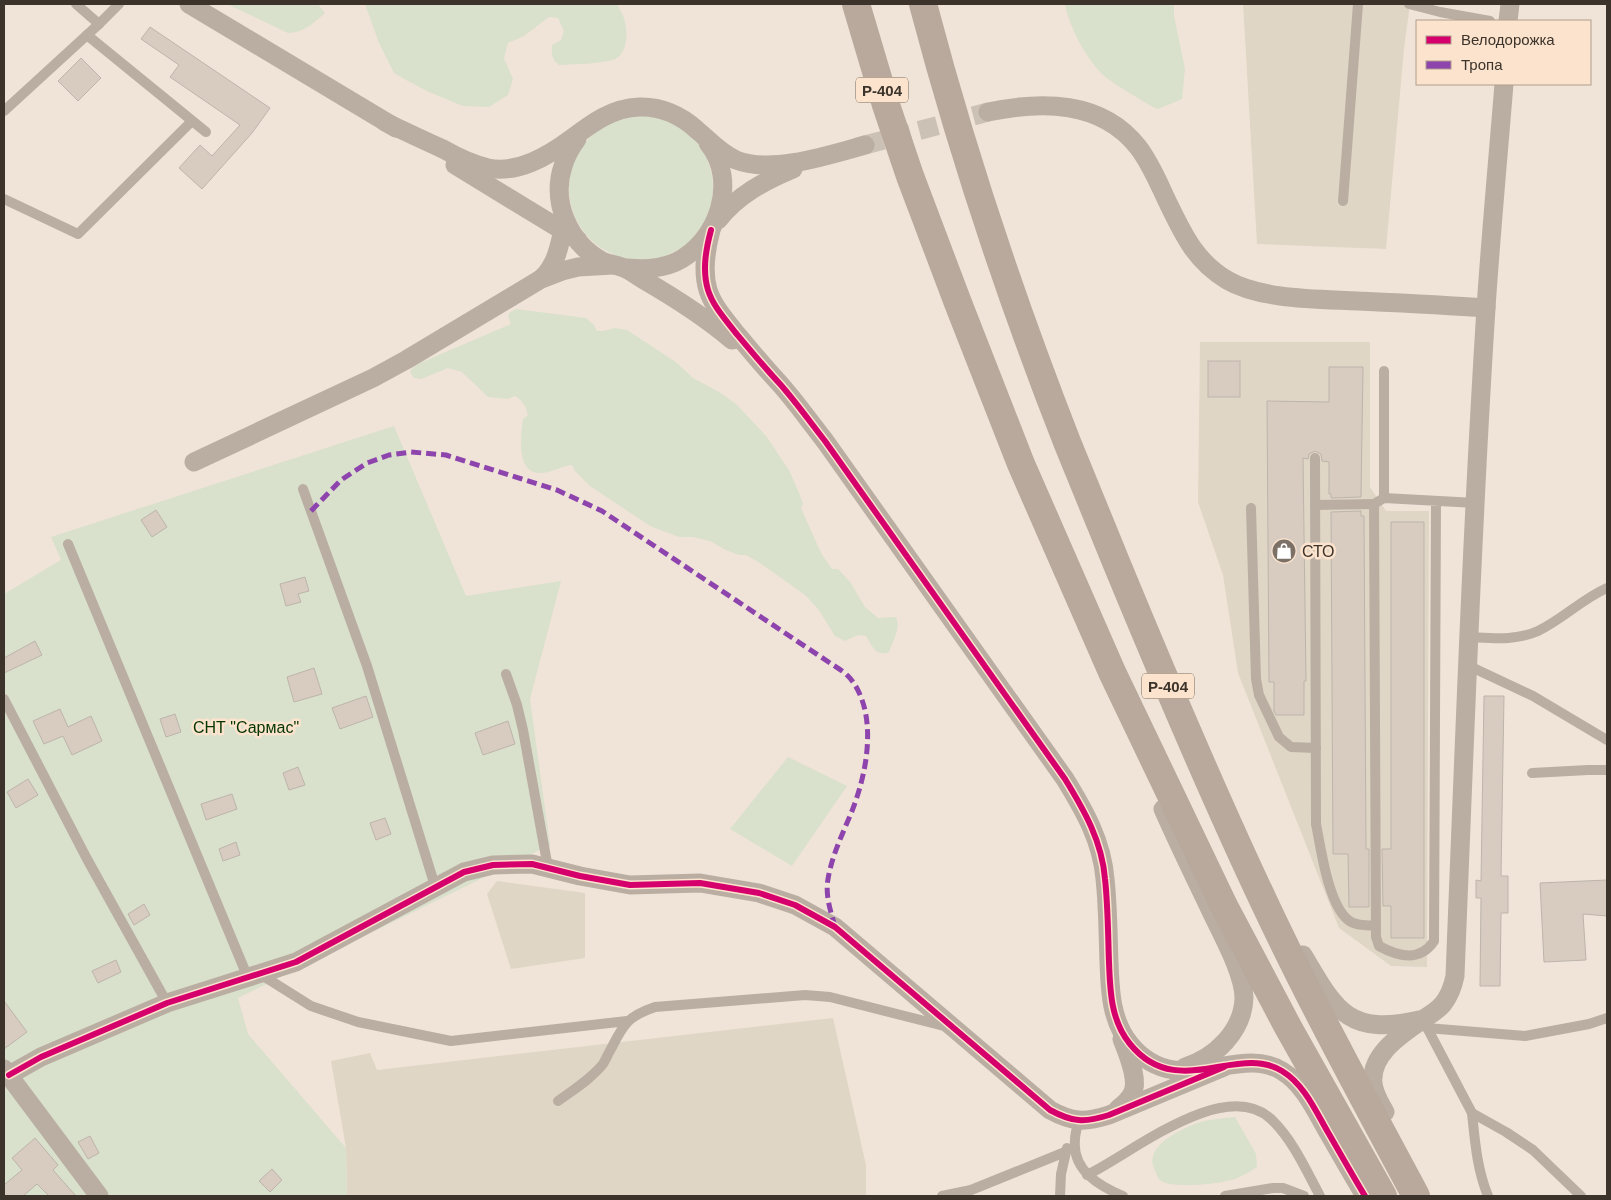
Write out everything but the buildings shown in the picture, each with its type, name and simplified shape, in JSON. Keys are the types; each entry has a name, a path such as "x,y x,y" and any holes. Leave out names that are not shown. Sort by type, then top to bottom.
{"highway":[{"name":"Р-404","path":"856,4 910,176 1020,464 1112,672 1224,906 1288,1027 1383,1196"},
{"name":"Р-404","path":"923,4 967,155 1010,288 1067,441 1154,654 1263,900 1343,1060 1416,1196"}],"street":[{"path":"188,4 570,236 602,260 618,267 693,310 720,329 763,367"},
{"path":"1508,20 1510,4"},
{"path":"1430,1196 1376,1094 1373,1074 1376,1064 1385,1049 1425,1024 1442,1005 1453,988 1455,976 1467,665 1486,308 1504,85"},
{"path":"988,112 1032,105 1071,108 1092,113 1124,131 1138,147 1150,166 1194,253 1209,268 1229,281 1250,290 1277,295 1322,299 1486,308"},
{"path":"385,122 469,162 490,168 517,167 534,162 548,155 604,116 618,110 638,107 667,111 698,130 724,153 736,160 765,166 822,156 865,145"},
{"path":"570,236 564,226 560,196 562,167 567,153 577,137 590,125"},
{"path":"698,130 711,146 722,178 721,205 713,227 705,264 708,292 723,316 763,367 798,406 825,441 1065,779 1088,819 1098,844 1106,879 1111,998 1135,1084 1133,1094 1126,1103 1109,1115"},
{"path":"194,462 373,378 541,279 578,267 618,267 647,270 663,267 678,261 690,254 724,213 750,190 766,180 822,156"},
{"path":"541,279 549,271 570,236"},
{"path":"1154,654 1196,720 1254,852 1301,951 1334,1004 1357,1022 1370,1025 1425,1024"},
{"path":"1112,672 1135,747 1229,948 1242,985 1244,998 1241,1014 1233,1032 1221,1046 1203,1059 1187,1066 1167,1068"},
{"path":"99,1196 6,1072 168,1003 296,962 435,886 464,872 493,865 532,864 580,876 630,885 700,884 759,893 795,905 835,928 1050,1110 1065,1118 1092,1120 1109,1115 1224,1067"},
{"path":"1117,1022 1130,1045 1142,1057 1154,1064 1182,1071 1260,1064 1274,1067 1292,1078 1305,1093 1365,1196"}],"lane":[{"path":"76,4 99,24"},
{"path":"4,111 119,4"},
{"path":"1343,202 1358,4"},
{"path":"1409,4 1484,20"},
{"path":"87,35 206,132"},
{"path":"4,199 78,234 192,121"},
{"path":"1384,371 1384,498"},
{"path":"1315,458 1316,824 1323,860 1335,902 1347,919 1358,925 1376,926"},
{"path":"303,489 367,666 435,886"},
{"path":"1315,505 1374,504 1384,498 1476,503"},
{"path":"1374,504 1376,937 1379,946 1388,951 1408,956 1421,954 1429,949 1434,941 1436,501"},
{"path":"1251,508 1256,679 1259,695 1279,737 1291,746 1316,748"},
{"path":"68,544 254,976 312,1006 358,1022 452,1041 627,1021"},
{"path":"1469,637 1515,638 1537,632 1575,606 1607,588"},
{"path":"1467,665 1533,696 1607,740"},
{"path":"506,674 517,705 523,730 548,868"},
{"path":"4,698 87,858 168,1003"},
{"path":"1532,773 1607,770"},
{"path":"558,1101 591,1076 604,1063 618,1033 627,1021 639,1013 656,1007 805,995 830,997 954,1029"},
{"path":"1425,1024 1525,1036 1589,1024 1607,1018"},
{"path":"1425,1024 1472,1113 1476,1157 1488,1196"},
{"path":"1088,1175 1197,1114 1216,1108 1237,1106 1253,1109 1275,1124 1292,1144 1320,1196"},
{"path":"1472,1113 1533,1150 1581,1196"},
{"path":"1060,1196 1065,1152 1079,1120"},
{"path":"1079,1120 1075,1147 1080,1165 1088,1175 1104,1188 1123,1196"},
{"path":"942,1196 971,1190 1065,1152"},
{"path":"1225,1196 1273,1188 1282,1188 1304,1196"}],"shaded area":[{"path":"1243,4 1410,4 1404,49 1386,249 1257,244"},
{"path":"1200,342 1370,342 1370,487 1386,511 1429,511 1427,967 1391,966 1339,928 1238,673 1223,575 1198,502"},
{"path":"497,881 585,893 585,958 511,969 487,894"},
{"path":"833,1018 866,1165 866,1196 347,1196 346,1148 331,1061 370,1053 377,1070"}],"green space":[{"path":"227,4 318,4 325,13 303,29 288,33"},
{"path":"365,4 617,4 625,21 626,41 621,54 612,60 598,63 559,65 553,56 552,45 561,40 564,31 558,18 549,17 524,36 508,43 504,58 513,79 508,95 489,107 463,106 429,92 394,73 379,43"},
{"path":"1065,4 1174,4 1174,16 1185,69 1182,99 1158,109 1108,79 1094,65 1081,45 1075,34"},
{"path":"641,116 668,122 681,128 692,137 701,148 707,161 713,188 707,215 701,228 692,239 681,248 668,254 641,260 614,254 601,248 590,239 581,228 575,215 569,188 575,161 581,148 590,137 601,128 614,122"},
{"path":"516,309 586,318 594,325 597,331 615,328 627,330 677,363 693,378 736,404 767,437 790,472 803,504 801,508 821,553 832,569 838,569 850,582 865,607 878,618 896,617 898,626 889,652 878,652 872,647 866,636 858,635 845,641 835,636 818,609 805,595 760,563 746,555 739,555 726,550 710,541 693,537 679,537 650,526 590,486 575,471 572,465 542,473 533,472 527,468 522,453 521,434 523,419 528,415 520,399 515,396 508,399 488,397 462,372 448,368 421,379 414,378 410,372 420,363 511,324 508,316 510,312"},
{"name":"СНТ \"Сармас\"","path":"394,426 466,596 561,581 530,699 550,845 238,998 248,1034 346,1148 347,1196 4,1196 4,594 61,560 51,537"},
{"path":"788,757 847,786 792,866 730,829"},
{"path":"1235,1117 1256,1154 1257,1167 1237,1178 1210,1184 1176,1185 1160,1180 1154,1168 1153,1159 1155,1151 1169,1137 1197,1123"}],"tunnel":[{"path":"865,145 988,112"}],"marked path":[{"path":"311,511 341,480 367,463 389,455 411,452 446,455 557,490 602,511 844,672 854,683 861,696 868,735 866,761 860,787 835,853 828,879 828,898 835,927"}],"cycle path":[{"path":"711,230 706,252 705,275 710,296 716,307 792,398 825,441 1065,779 1079,802 1096,839 1103,865 1107,900 1111,995 1115,1016 1130,1044 1148,1061 1167,1069 1187,1071 1246,1063 1264,1064 1282,1071 1304,1091 1365,1196"},
{"path":"9,1075 41,1057 167,1003 296,962 464,872 493,865 532,864 580,876 630,885 700,883 759,893 795,905 835,927 1050,1110 1065,1117 1085,1120 1109,1115 1224,1067"}],"place":[{"name":"СТО","path":"1284,551"}]}
